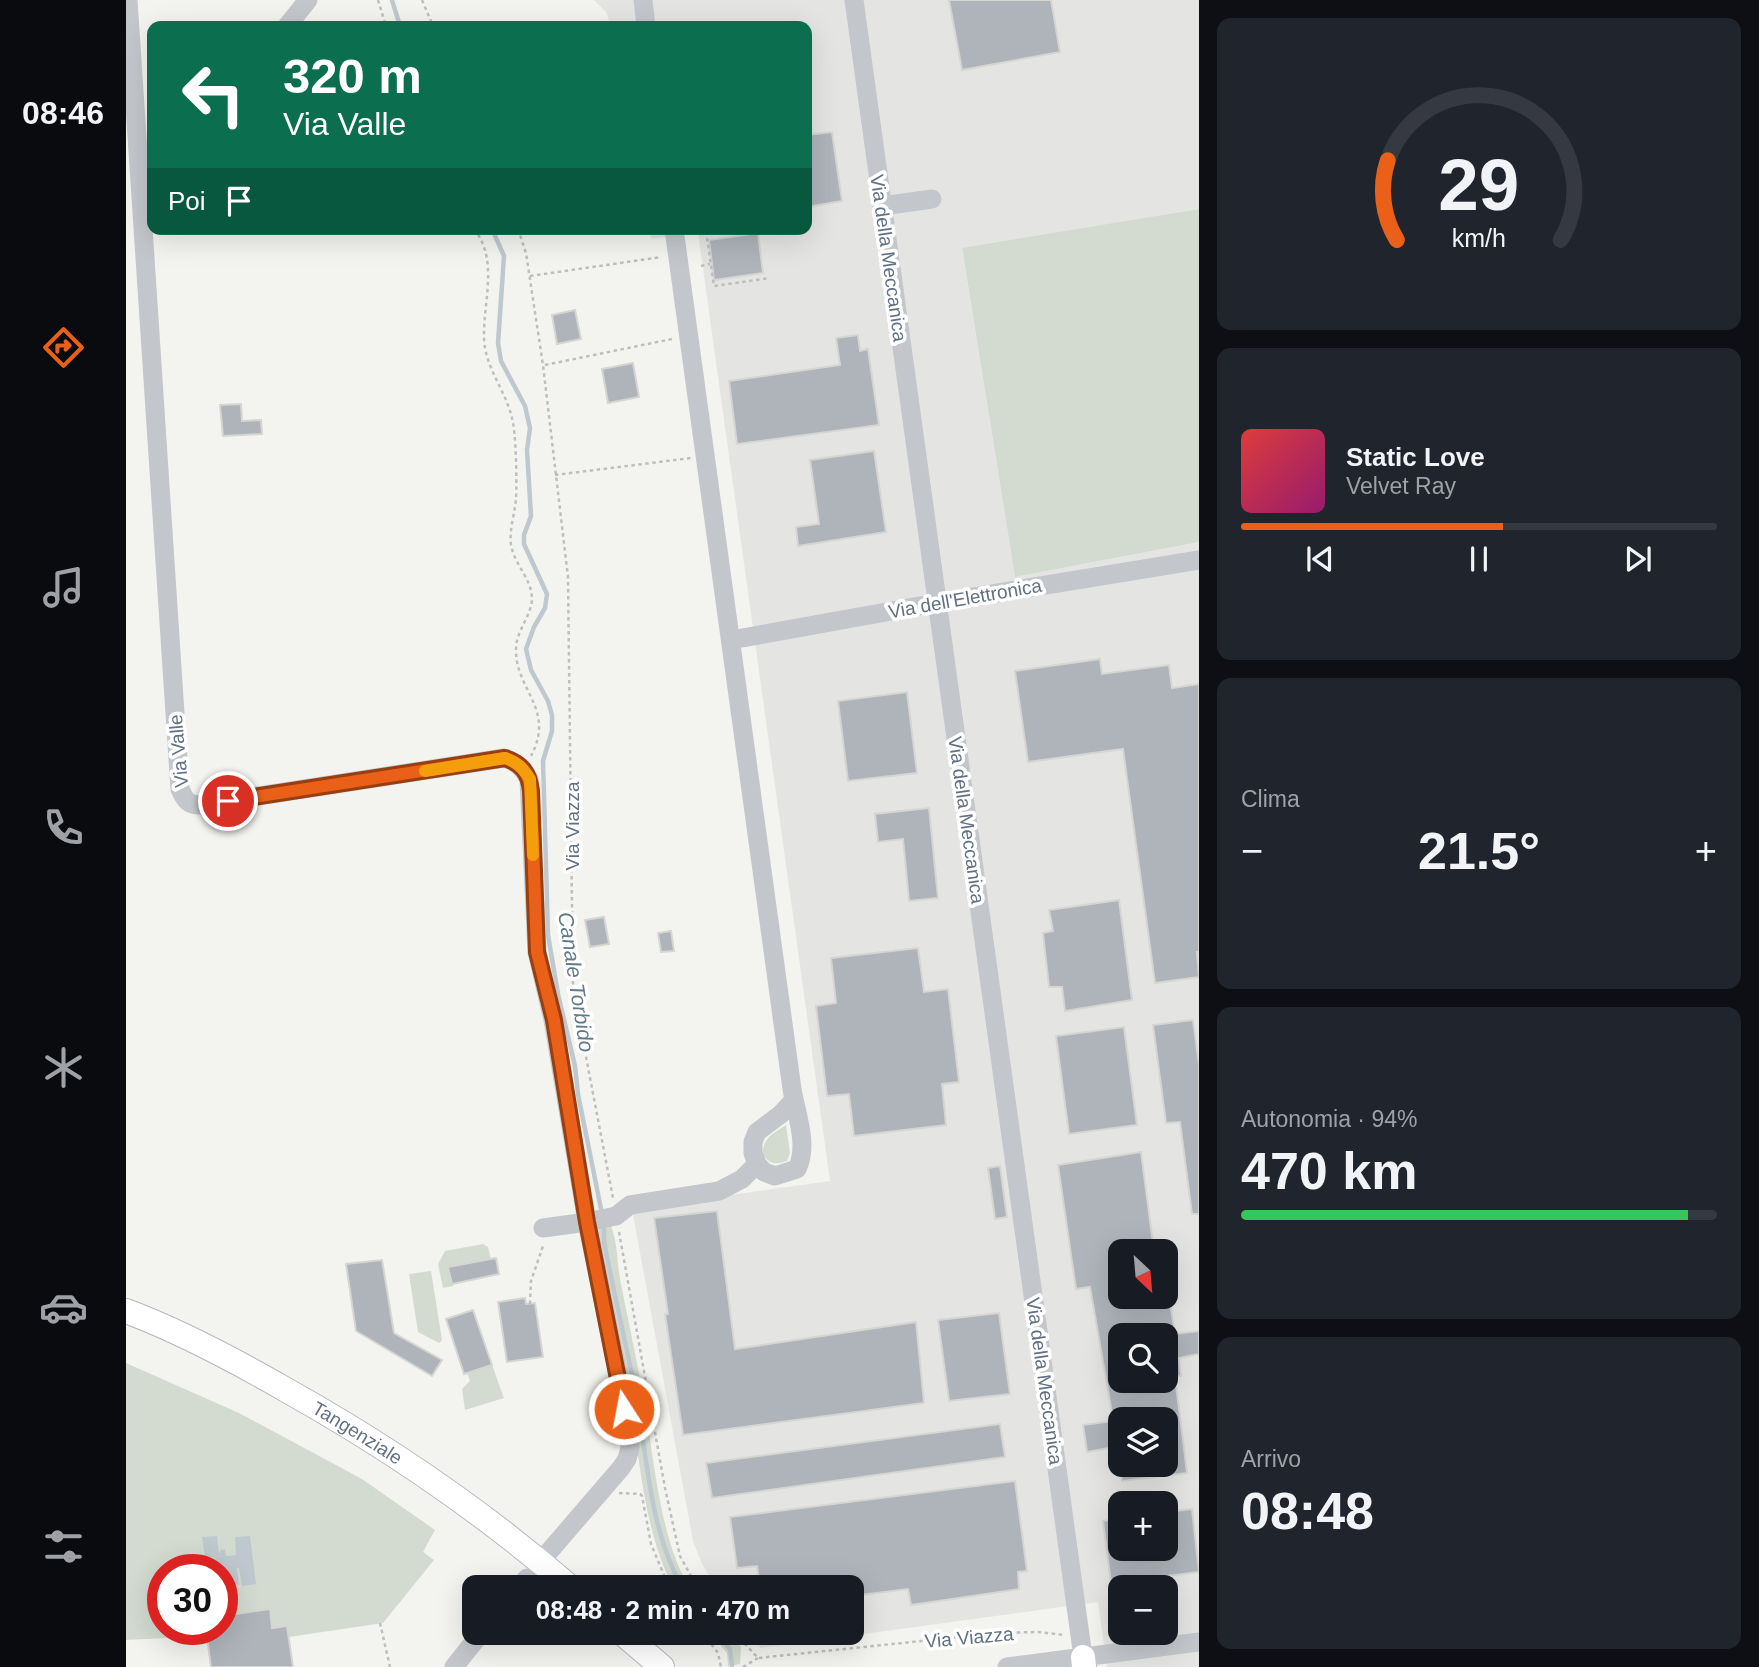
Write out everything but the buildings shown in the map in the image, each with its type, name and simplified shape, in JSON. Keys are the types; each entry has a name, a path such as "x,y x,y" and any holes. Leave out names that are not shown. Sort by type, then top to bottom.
{"main road":[{"name":"Tangenziale","path":"126,1311 232,1359 390,1451 450,1492 555,1575"},
{"path":"636,1645 662,1667"}],"street":[{"name":"Via Valle","path":"128,0 144,119 147,175"},
{"path":"291,21 308,0"},
{"path":"643,0 645,21"},
{"name":"Via della Meccanica","path":"854,0 1083,1654"},
{"path":"882,206 932,199"},
{"name":"Via Valle","path":"150,235 180,789 185,801 200,805 505,758 515,762"},
{"path":"675,235 802,1146 802,1159 797,1169 775,1176 764,1172 757,1164 753,1142 757,1132 794,1100"},
{"name":"Via dell'Elettronica","path":"731,640 1199,559"},
{"path":"515,762 524,769 530,779 537,952 554,1020 587,1222 621,1389 630,1448 627,1460 547,1554"},
{"path":"545,1232 616,1216 630,1205 719,1191 743,1179 757,1164"},
{"path":"1007,1667 1083,1654 1199,1642"},
{"path":"454,1667 471,1645"}],"path":[{"path":"379,0 385,21"},
{"path":"422,0 431,21"},
{"path":"477,235 486,251 488,282 484,338 487,362 513,419 516,496 511,522 512,547 532,596 531,607 518,635 515,651 523,680 537,706 537,741 532,755 515,762"},
{"name":"Via Viazza","path":"520,235 526,253 543,365 568,577 573,989 665,1488 680,1556 690,1575"},
{"path":"707,238 714,286 770,278"},
{"path":"530,276 678,254"},
{"path":"701,266 710,264"},
{"path":"543,365 689,335"},
{"path":"555,475 705,456"},
{"path":"530,1304 531,1281 545,1232"},
{"path":"604,1487 642,1496 651,1544 664,1575"},
{"path":"380,1623 390,1667"},
{"name":"Via Viazza","path":"758,1658 998,1633 1057,1633 1083,1654"},
{"path":"712,1645 718,1653 721,1667"},
{"path":"743,1667 758,1658 746,1645"}],"shaded area":[{"path":"594,0 1199,0 1199,209 962,249 1015,577 1199,542 1199,1667 1107,1667 1098,1602 864,1634 864,1575 709,1575 693,1541 632,1209 830,1181 698,235 812,235 812,21 609,21 606,12"},
{"path":"1199,209 1199,542 1015,577 962,248"},
{"path":"650,235 682,235 651,239"},
{"path":"786,1125 790,1153 787,1161 771,1162 763,1155 764,1144"},
{"path":"598,1225 611,1226 613,1233 660,1500 672,1549 683,1575 668,1575 655,1541 627,1385 609,1309"},
{"path":"483,1244 488,1247 491,1259 448,1267 453,1286 443,1288 438,1264 445,1251"},
{"path":"431,1271 442,1340 439,1343 418,1332 409,1274"},
{"path":"126,1363 239,1413 362,1479 435,1530 423,1552 434,1560 383,1623 289,1637 293,1667 211,1667 207,1645 238,1645 238,1554 147,1554 147,1639 126,1640"},
{"path":"492,1365 504,1398 465,1410 462,1389 470,1381 467,1373"},
{"path":"217,1536 219,1554 204,1554 202,1537"},
{"path":"250,1536 256,1584 242,1586 235,1537"},
{"path":"720,1645 739,1645 740,1664 728,1666 727,1653"},
{"path":"759,1645 783,1645 761,1648"}],"waterway":[{"name":"Canale Torbido","path":"392,0 398,21"},
{"name":"Canale Torbido","path":"495,235 504,256 498,343 501,361 525,406 530,428 527,450 531,516 524,535 524,544 547,594 545,608 526,649 531,670 548,701 552,715 552,731 543,761 548,935 602,1214"},
{"name":"Canale Torbido","path":"604,1225 604,1242 636,1395 651,1493 663,1541 676,1575"},
{"name":"Canale Torbido","path":"727,1645 730,1649 732,1665"}],"slow traffic":[{"path":"425,771 505,758 524,769 530,779 533,855"}],"route":[{"path":"228,801 505,758 524,769 530,779 531,791 537,952 554,1020 587,1222 624,1409"}]}
